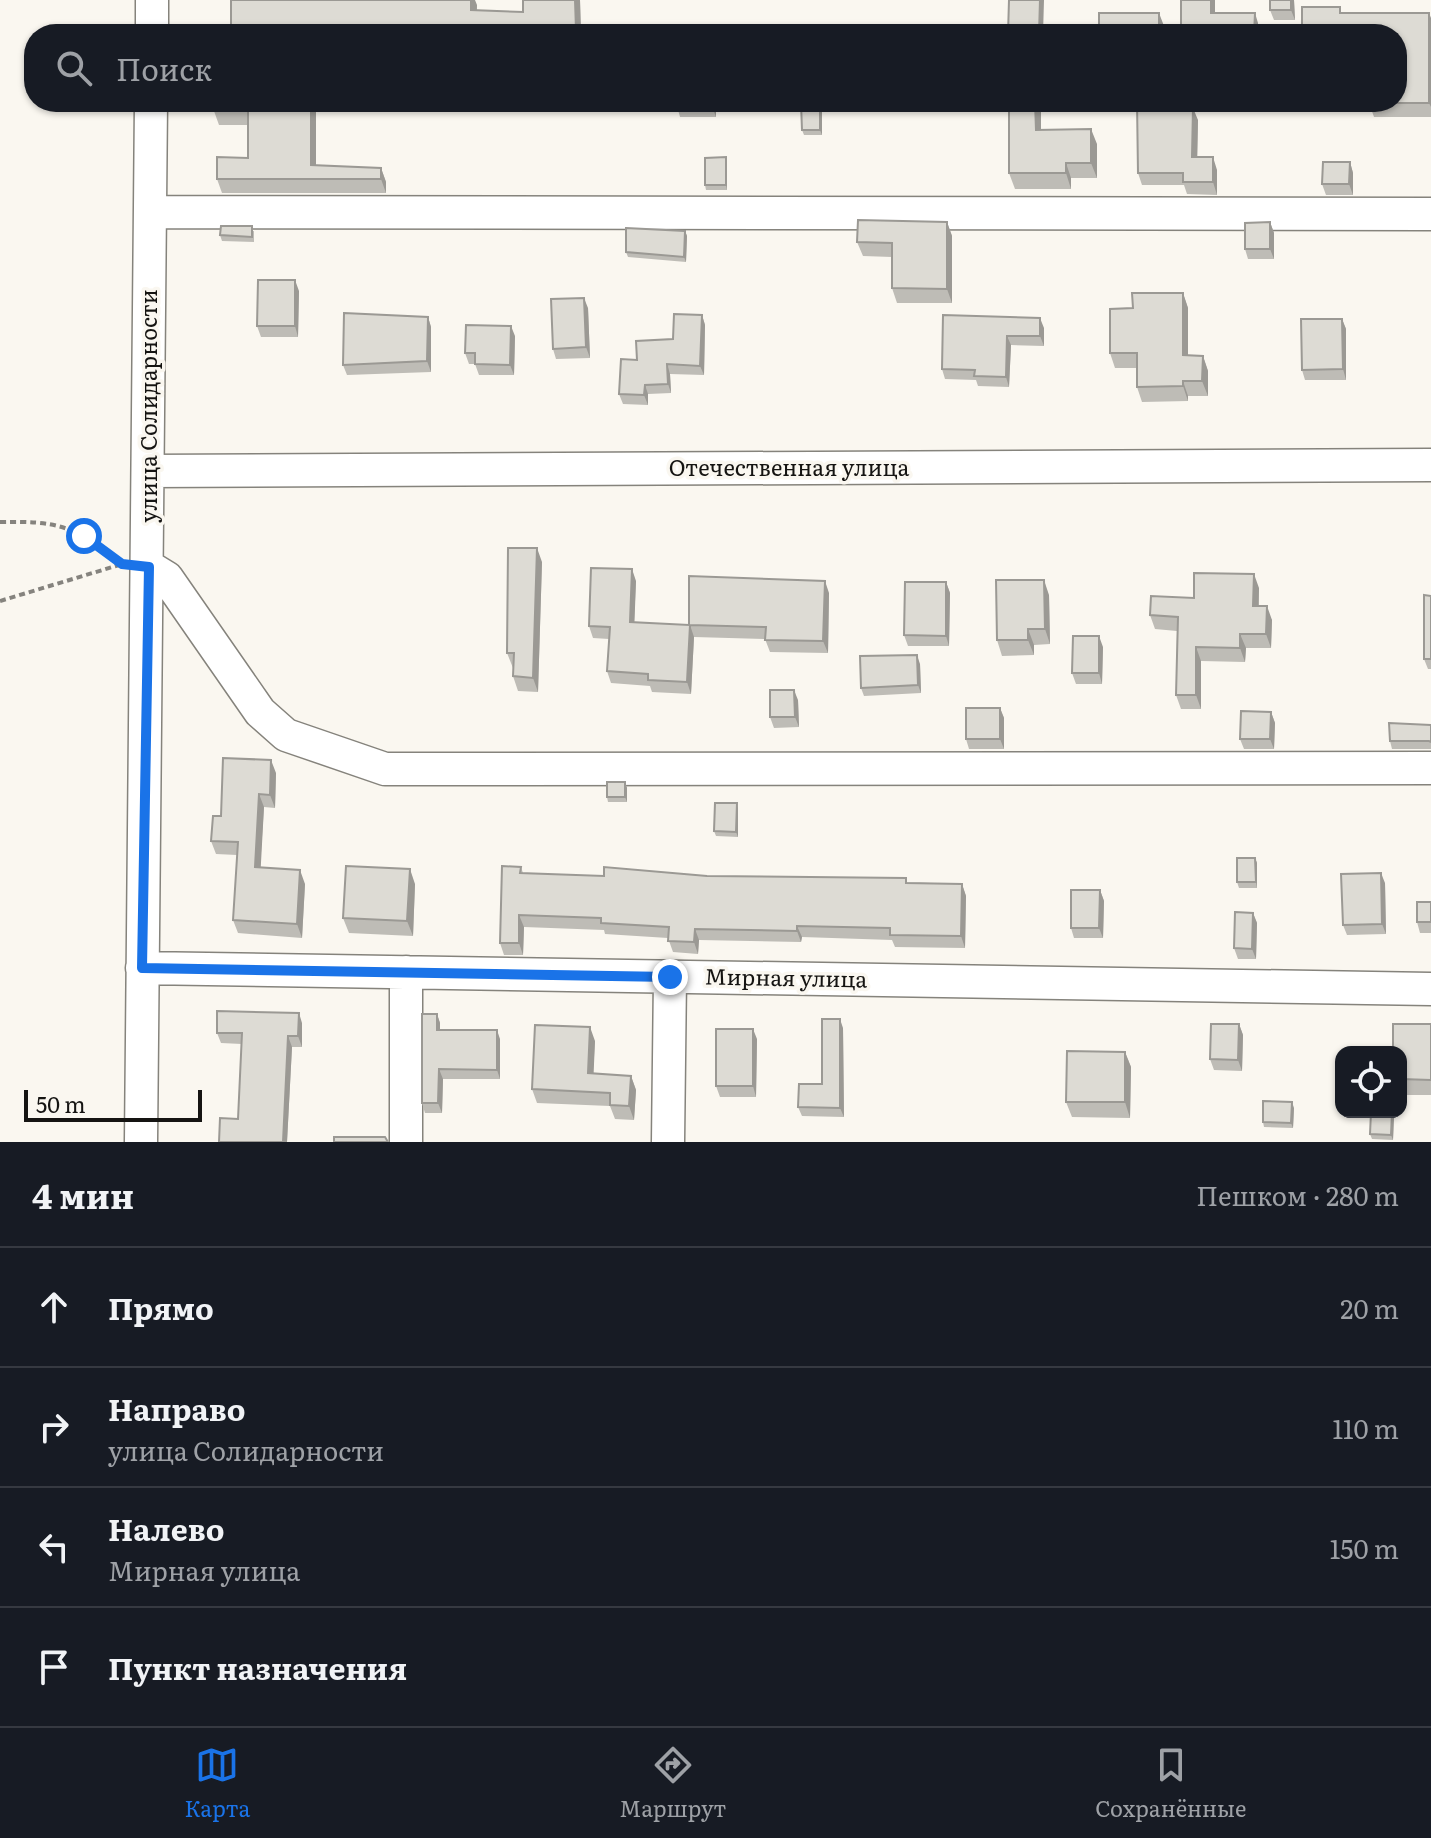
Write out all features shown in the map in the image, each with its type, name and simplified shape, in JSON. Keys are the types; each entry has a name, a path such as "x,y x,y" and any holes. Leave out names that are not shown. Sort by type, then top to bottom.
{"street":[{"path":"152,0 152,24"},
{"name":"улица Солидарности","path":"141,1142 149,567 151,112"},
{"path":"150,212 1431,214"},
{"name":"Отечественная улица","path":"148,471 1431,465"},
{"path":"149,567 167,578 260,712 286,735 385,769 1431,768"},
{"name":"Мирная улица","path":"142,968 1431,989"},
{"path":"406,972 406,1142"},
{"path":"668,1142 670,977"}],"path":[{"path":"0,522 46,521 84,536 122,564 0,601"}],"building":[{"path":"231,0 471,0 471,10 523,12 523,0 575,0 576,24 231,24"},
{"path":"1009,0 1040,0 1039,24 1008,24"},
{"path":"1181,0 1211,0 1211,13 1255,13 1254,24 1181,24"},
{"path":"1270,0 1291,0 1291,10 1270,10"},
{"path":"1302,7 1340,7 1340,13 1429,13 1429,103 1407,103 1407,24 1302,24"},
{"path":"1099,13 1159,13 1159,24 1099,24"},
{"path":"248,112 311,112 311,165 381,168 381,179 217,179 217,157 248,158"},
{"path":"801,112 820,112 820,130 802,130"},
{"path":"1009,112 1035,112 1036,130 1091,129 1091,163 1066,163 1066,173 1009,173"},
{"path":"1137,112 1193,112 1192,157 1213,157 1213,182 1183,182 1183,173 1138,173"},
{"path":"726,157 726,185 705,185 705,158"},
{"path":"1323,162 1350,162 1349,184 1322,184"},
{"path":"858,220 947,222 947,289 892,288 892,243 857,242"},
{"path":"1270,222 1270,249 1245,249 1245,223"},
{"path":"221,226 252,226 252,237 220,235"},
{"path":"626,228 685,231 684,257 626,252"},
{"path":"258,280 295,280 295,326 257,326"},
{"path":"1132,293 1183,293 1183,355 1203,356 1202,381 1183,381 1183,386 1137,387 1137,353 1110,353 1110,309 1133,308"},
{"path":"584,298 586,347 553,349 551,299"},
{"path":"344,313 428,317 427,361 343,365"},
{"path":"674,314 702,315 700,366 667,364 668,384 645,385 644,395 619,394 621,359 637,360 636,341 673,339"},
{"path":"943,315 1040,318 1040,336 1007,336 1006,377 974,376 975,370 942,369"},
{"path":"1301,319 1342,319 1343,369 1302,370"},
{"path":"466,325 511,326 510,365 475,364 475,353 465,353"},
{"path":"508,548 537,548 533,678 513,676 514,653 507,653"},
{"path":"591,568 632,569 630,622 689,625 689,576 825,581 823,641 765,640 766,627 690,625 687,682 648,680 648,674 607,671 610,627 589,626"},
{"path":"1194,573 1254,574 1253,606 1267,606 1266,634 1240,634 1240,648 1196,647 1196,695 1176,695 1178,617 1150,615 1151,596 1194,598"},
{"path":"996,580 1044,580 1045,629 1028,629 1028,640 997,640"},
{"path":"905,582 946,582 946,636 904,635"},
{"path":"1424,595 1431,596 1431,659 1424,659"},
{"path":"1073,636 1099,636 1099,673 1072,673"},
{"path":"917,655 918,685 861,688 860,656"},
{"path":"770,690 794,690 795,717 770,717"},
{"path":"966,708 1000,708 1000,739 966,739"},
{"path":"1241,711 1271,712 1270,739 1240,739"},
{"path":"1389,723 1431,725 1431,742 1390,741"},
{"path":"223,758 271,760 270,795 259,794 255,867 300,870 297,924 233,920 238,842 211,841 213,816 221,816"},
{"path":"607,782 625,782 625,797 607,797"},
{"path":"715,803 737,803 736,832 714,831"},
{"path":"1237,858 1255,858 1256,882 1237,882"},
{"path":"346,866 410,869 407,921 343,918"},
{"path":"502,866 521,867 520,873 604,876 604,867 707,876 906,878 906,883 962,884 961,936 890,935 890,928 797,926 797,931 695,929 694,942 668,941 669,927 601,923 601,918 519,915 519,943 500,943"},
{"path":"1381,873 1382,924 1343,925 1341,874"},
{"path":"1071,890 1100,890 1099,928 1071,928"},
{"path":"1417,902 1431,902 1431,922 1417,922"},
{"path":"1235,912 1253,913 1252,949 1234,948"},
{"path":"217,1011 299,1013 298,1036 288,1036 283,1142 219,1142 220,1118 238,1119 242,1033 217,1033"},
{"path":"422,1014 437,1014 437,1030 497,1030 497,1070 439,1069 438,1103 422,1103"},
{"path":"822,1019 840,1019 840,1108 798,1107 799,1084 822,1084"},
{"path":"1211,1024 1239,1024 1238,1060 1210,1059"},
{"path":"1393,1024 1431,1024 1431,1080 1407,1079 1407,1046 1393,1046"},
{"path":"535,1025 590,1027 588,1073 631,1076 629,1106 610,1105 610,1093 532,1089"},
{"path":"716,1029 753,1029 753,1086 716,1086"},
{"path":"1067,1051 1125,1052 1125,1102 1066,1102"},
{"path":"1263,1101 1292,1102 1291,1123 1263,1122"},
{"path":"1371,1118 1392,1118 1391,1135 1370,1134"},
{"path":"334,1137 385,1137 388,1142 334,1142"}],"route":[{"path":"84,536 122,564 149,567 142,968 670,977"}]}
